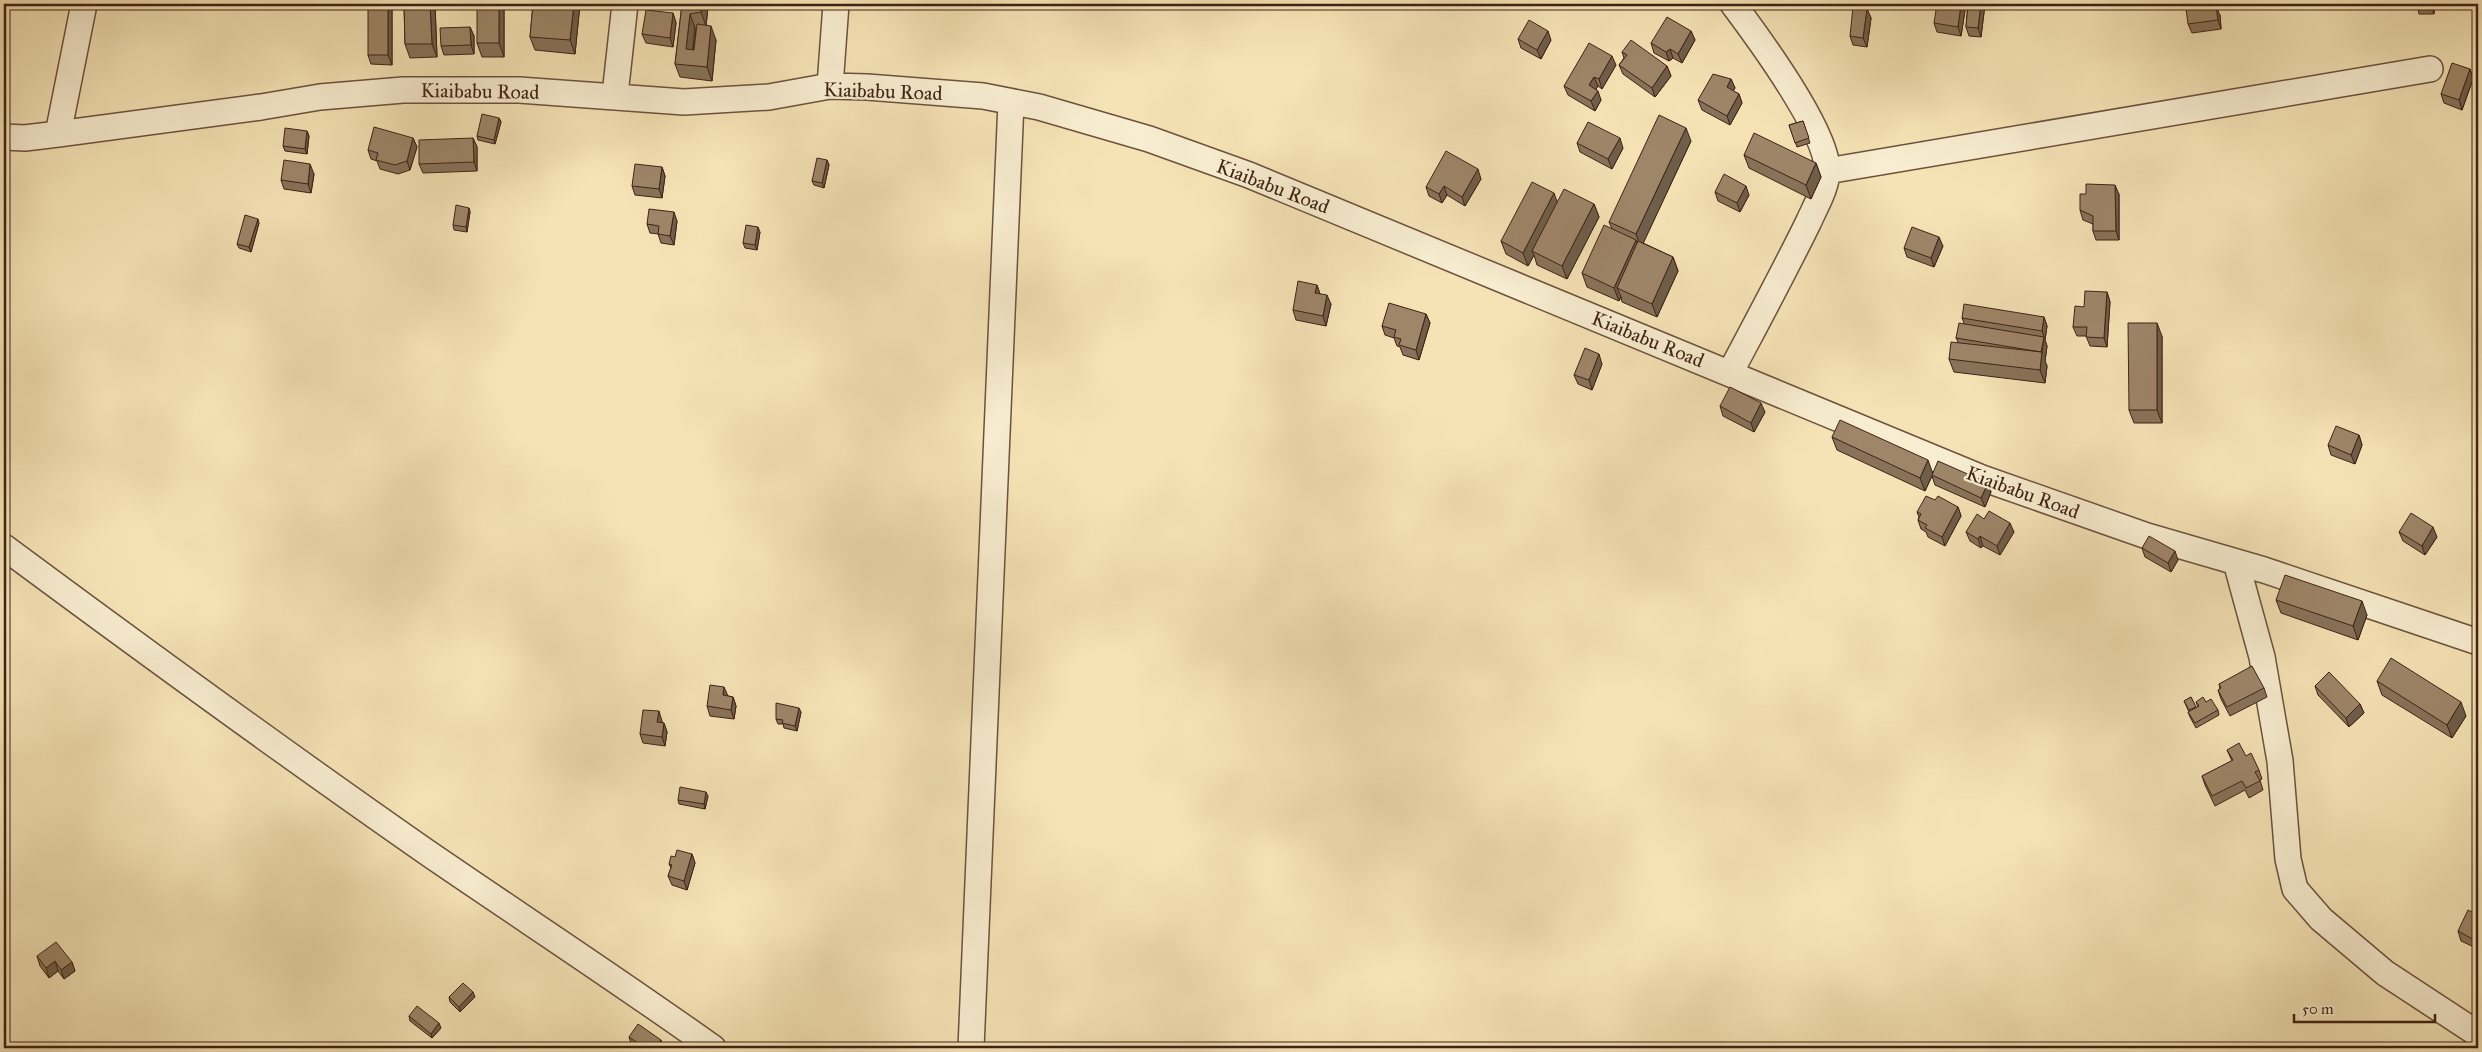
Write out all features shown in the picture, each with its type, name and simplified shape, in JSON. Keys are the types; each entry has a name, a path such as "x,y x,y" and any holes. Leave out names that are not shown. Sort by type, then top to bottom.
{"street":[{"path":"58,134 84,4"},
{"path":"615,95 625,4"},
{"path":"830,86 836,4"},
{"path":"1730,373 1798,242 1828,171 1822,148 1805,112 1761,41 1733,4"},
{"path":"1828,171 2430,69"},
{"name":"Kiaibabu Road","path":"4,137 25,138 222,113 320,96 403,90 518,90 615,95 684,102 769,97 830,86 921,90 1011,102 1108,126 1249,176 1982,478 2139,533 2236,562 2478,642"},
{"path":"971,1048 1011,102"},
{"path":"4,547 191,685 394,829 619,980 713,1048"},
{"path":"2236,562 2262,657 2280,761 2288,859 2294,889 2321,919 2385,973 2478,1034"}],"building":[{"path":"368,4 388,4 388,55 368,55"},
{"path":"404,4 430,4 432,44 405,44"},
{"path":"477,4 499,4 499,43 477,43"},
{"path":"533,4 574,4 570,40 530,37"},
{"path":"682,4 702,4 701,12 690,14 686,49 694,50 697,24 711,26 707,67 675,64"},
{"path":"1937,4 1961,4 1958,27 1934,23"},
{"path":"1968,4 1981,4 1978,28 1966,27"},
{"path":"2418,4 2433,4 2432,10 2418,9"},
{"path":"2216,6 2218,20 2188,24 2186,9"},
{"path":"1853,7 1867,9 1863,38 1850,36"},
{"path":"646,10 673,13 670,38 642,34"},
{"path":"1667,17 1691,31 1678,54 1670,49 1666,52 1651,43"},
{"path":"1529,20 1548,31 1537,50 1518,39"},
{"path":"470,27 471,45 441,46 440,28"},
{"path":"1631,40 1667,66 1652,88 1619,65 1627,55 1622,52"},
{"path":"1589,43 1612,56 1599,79 1594,77 1589,85 1598,91 1591,101 1564,86"},
{"path":"2452,63 2470,69 2459,100 2441,94"},
{"path":"1713,74 1731,79 1727,87 1739,94 1727,116 1698,100"},
{"path":"482,114 499,118 494,140 477,136"},
{"path":"1659,115 1686,128 1636,234 1609,222"},
{"path":"1803,121 1809,138 1795,143 1789,125"},
{"path":"1588,122 1620,138 1608,159 1577,143"},
{"path":"374,127 413,138 407,161 395,165 376,160 378,153 368,150"},
{"path":"285,128 307,131 305,149 283,146"},
{"path":"1754,133 1816,163 1806,185 1744,155"},
{"path":"473,138 474,162 419,164 419,140"},
{"path":"1446,151 1478,169 1462,197 1444,186 1439,194 1426,187"},
{"path":"817,158 827,160 822,183 812,181"},
{"path":"284,160 310,164 308,184 281,180"},
{"path":"635,164 662,167 659,189 632,186"},
{"path":"1724,174 1746,186 1737,203 1715,192"},
{"path":"1532,182 1554,193 1523,253 1501,241"},
{"path":"2086,184 2115,185 2116,231 2093,231 2093,216 2080,210 2080,194 2086,194"},
{"path":"1564,189 1594,204 1562,266 1532,251"},
{"path":"456,205 469,208 466,227 453,225"},
{"path":"649,209 674,212 670,236 658,234 659,226 647,224"},
{"path":"245,215 258,219 249,247 237,244"},
{"path":"746,225 758,227 755,245 743,243"},
{"path":"1604,225 1636,240 1614,288 1582,273"},
{"path":"1912,227 1939,237 1931,258 1904,248"},
{"path":"1638,241 1673,257 1652,304 1617,288"},
{"path":"1298,281 1317,285 1315,293 1327,295 1323,316 1293,310"},
{"path":"2085,291 2107,292 2104,338 2086,337 2087,327 2073,327 2075,306 2084,307"},
{"path":"1389,303 1426,314 1416,350 1399,345 1401,339 1394,337 1396,330 1382,326"},
{"path":"1964,304 2044,317 2042,331 1962,318"},
{"path":"1959,323 2044,337 2041,352 1956,338"},
{"path":"2128,323 2157,323 2157,410 2129,410"},
{"path":"1951,342 2042,352 2040,370 1949,359"},
{"path":"1585,348 1599,354 1589,380 1574,375"},
{"path":"1730,387 1761,403 1751,423 1720,406"},
{"path":"1840,420 1928,460 1920,478 1832,437"},
{"path":"2336,426 2359,435 2351,455 2328,445"},
{"path":"1938,461 1988,483 1981,498 1932,475"},
{"path":"1926,496 1935,500 1938,496 1958,507 1942,537 1925,528 1927,525 1918,520 1921,514 1917,512"},
{"path":"1989,511 2010,523 1997,546 1980,536 1978,539 1966,532 1977,514 1984,519"},
{"path":"2411,513 2433,527 2422,546 2399,532"},
{"path":"2149,536 2175,551 2168,563 2142,548"},
{"path":"2285,575 2362,601 2353,626 2276,600"},
{"path":"2391,658 2461,702 2447,725 2377,681"},
{"path":"2252,666 2264,688 2227,707 2218,690 2221,688 2219,684"},
{"path":"2329,672 2360,704 2346,718 2315,686"},
{"path":"710,685 724,687 723,695 733,697 731,710 707,706"},
{"path":"2191,697 2196,707 2189,710 2184,701"},
{"path":"2203,697 2206,702 2211,699 2218,710 2195,723 2188,712 2199,706 2196,702"},
{"path":"776,703 799,708 795,726 782,723 783,720 776,719"},
{"path":"643,710 659,711 657,722 664,723 662,737 640,734"},
{"path":"2239,743 2246,756 2251,753 2259,770 2255,772 2260,781 2246,788 2242,781 2212,796 2202,776 2233,760 2227,750"},
{"path":"680,787 706,792 704,804 678,800"},
{"path":"677,850 692,854 684,881 668,876 672,865 669,864 671,856 675,857"},
{"path":"2468,910 2478,915 2478,936 2476,941 2458,931"},
{"path":"56,942 72,962 61,970 55,961 46,968 37,956"},
{"path":"463,983 473,992 459,1007 449,997"},
{"path":"417,1006 439,1023 431,1034 409,1016"},
{"path":"638,1024 661,1040 655,1048 645,1048 629,1037"}]}
